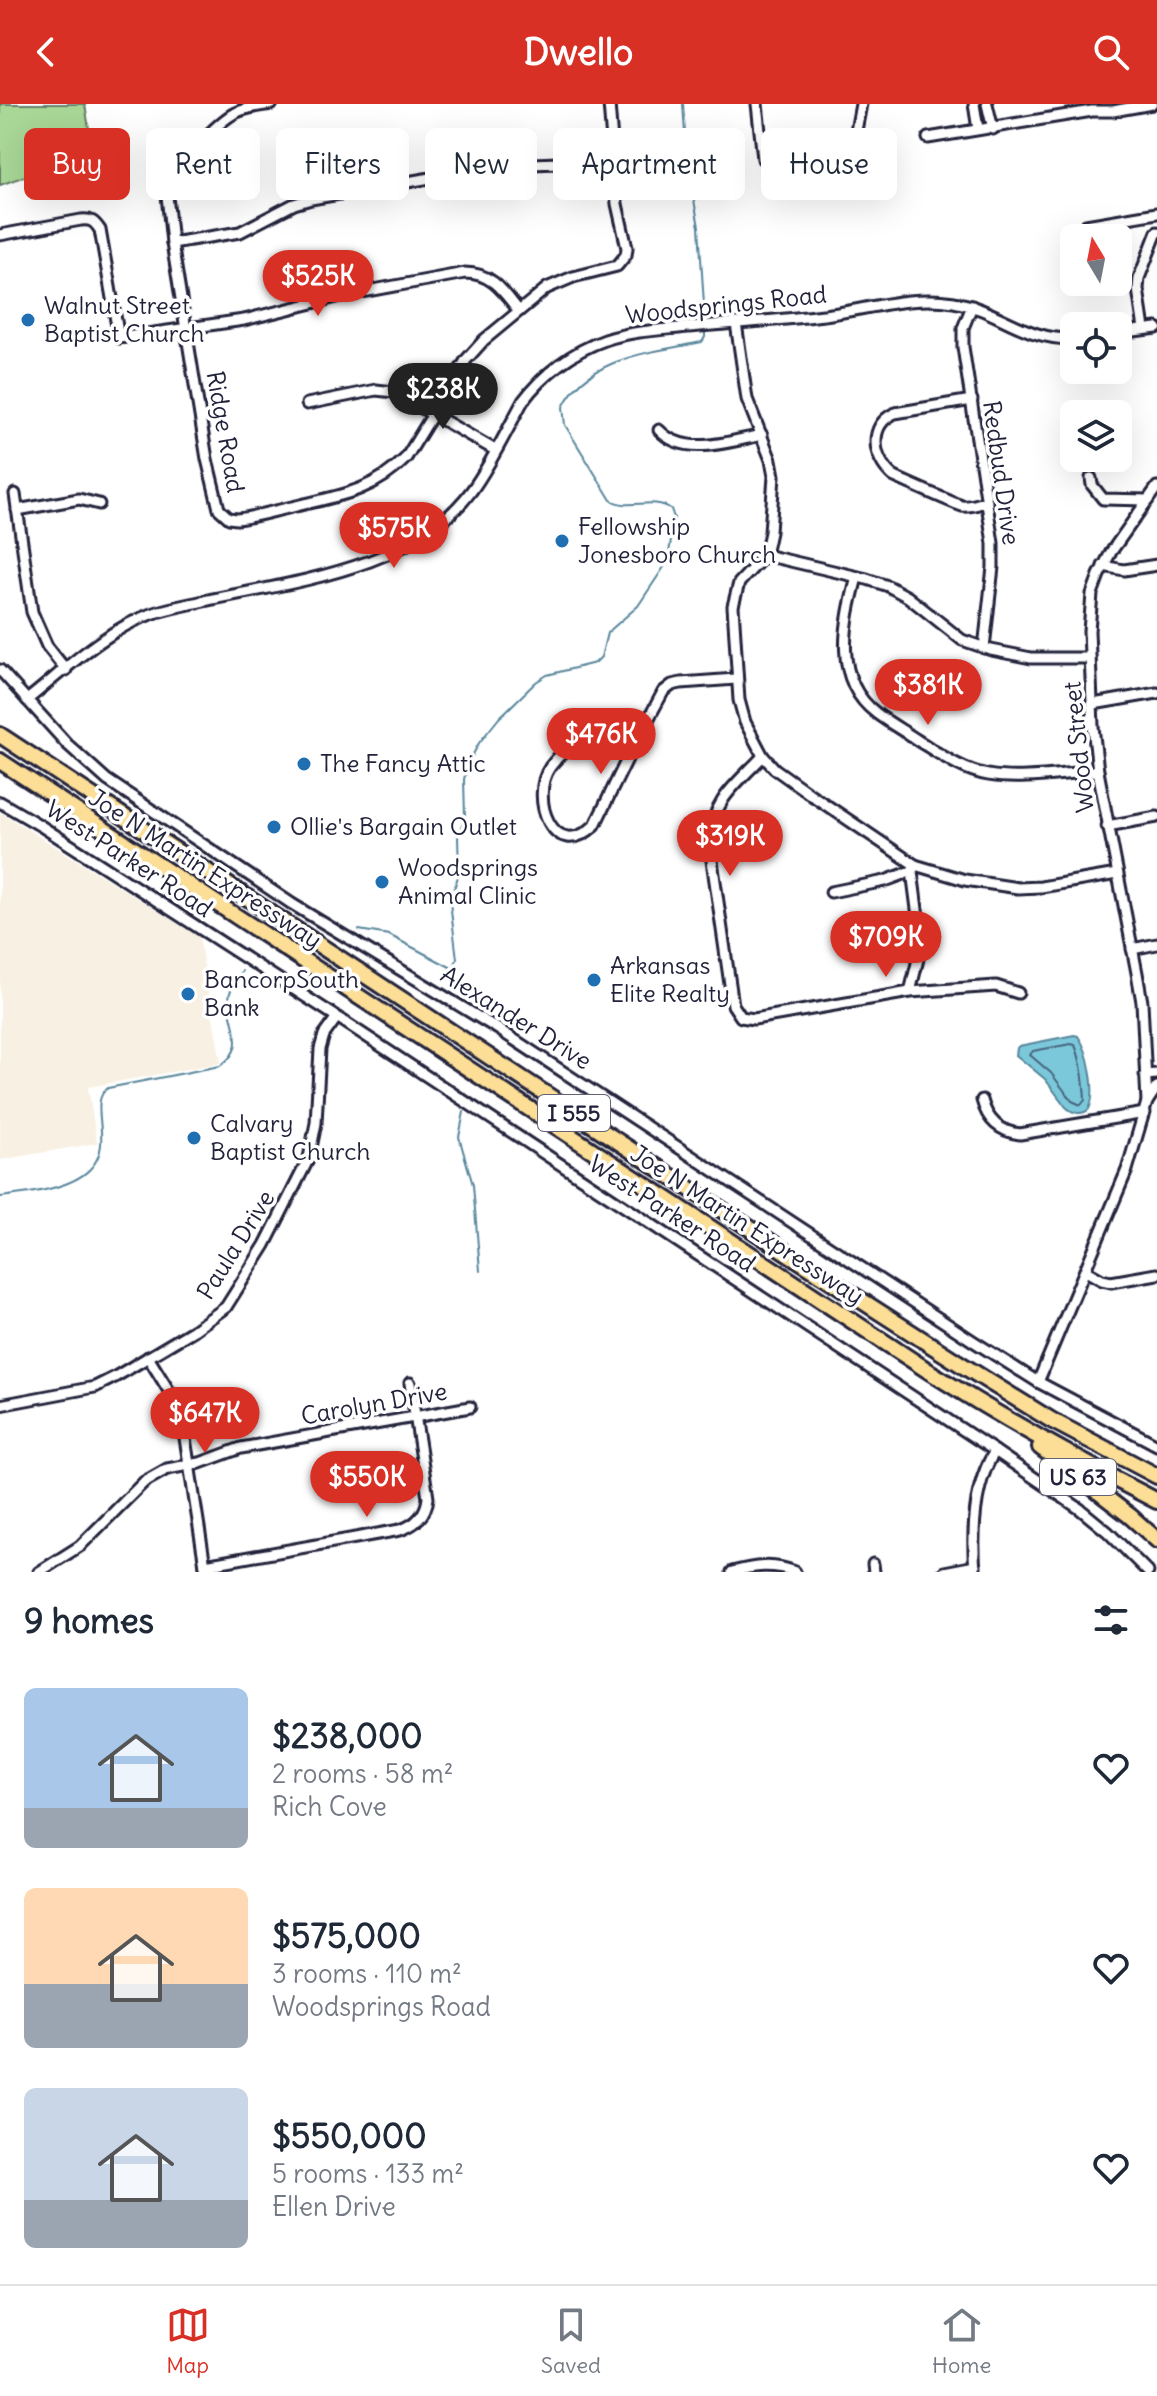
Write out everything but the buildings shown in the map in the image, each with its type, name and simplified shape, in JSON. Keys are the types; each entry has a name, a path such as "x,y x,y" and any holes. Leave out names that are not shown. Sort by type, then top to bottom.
{"highway":[{"path":"0,726 55,772"},
{"name":"Joe N Martin Expressway","path":"0,735 962,1365 1051,1420 1157,1476"},
{"name":"Joe N Martin Expressway","path":"0,761 930,1372 998,1415 1157,1501"},
{"name":"US 63","path":"998,1415 1157,1540"}],"street":[{"name":"Ridge Road","path":"272,104 234,113 179,165 166,186 172,243 207,459 218,506 227,516 241,519 355,492 375,483 406,458 434,414"},
{"path":"609,104 611,128"},
{"path":"757,104 761,141"},
{"path":"857,128 861,104"},
{"path":"974,104 978,129"},
{"path":"987,104 993,129"},
{"path":"928,138 1100,108 1152,104"},
{"path":"172,243 240,232 294,204 311,199 504,165 553,163"},
{"path":"434,414 466,360 484,340 519,311 553,285 615,267 624,259 627,248 617,200"},
{"path":"1092,224 1157,213"},
{"path":"0,235 81,220 95,222 100,230 119,338 244,320 341,296 465,273 492,280 519,311"},
{"path":"1144,329 1139,278 1157,232"},
{"name":"Woodsprings Road","path":"27,700 94,646 150,614 325,574 384,556 425,535 472,491 523,401 551,370 606,340 643,331 818,316 919,301 972,306 1042,337 1060,338"},
{"name":"Redbud Drive","path":"972,306 965,321 963,337 993,543 984,648"},
{"path":"736,323 747,399 771,460 774,476 765,555 739,583 735,593 733,625 736,679 745,722 763,756 775,769 914,868 1018,888 1117,874"},
{"path":"1132,331 1157,328"},
{"path":"307,404 385,390 401,395 495,450"},
{"path":"972,400 888,416 877,430 876,448 882,463 898,479 959,505 976,505 987,501"},
{"path":"659,430 677,442 692,446 762,435"},
{"path":"1091,478 1092,485 1103,499 1148,500"},
{"name":"Wood Street","path":"1038,1382 1127,1170 1150,1105 1145,1075 1142,1002 1098,771 1090,658 1090,609 1092,594 1103,566 1157,487"},
{"path":"15,494 36,625 47,646 66,670"},
{"path":"17,510 79,499 99,504"},
{"path":"765,555 880,583 900,592 962,640 984,648 1031,658 1090,658"},
{"path":"1103,566 1124,570 1157,565"},
{"path":"857,577 845,627 846,659 854,685 875,712 952,762 973,771 1010,777 1098,771"},
{"name":"Alexander Drive","path":"0,670 84,762 292,904 498,1029 1038,1382 1157,1445"},
{"path":"630,753 602,738 583,737 550,767 543,790 546,816 555,833 569,838 578,837 587,834 595,825 663,692 672,685 736,679"},
{"path":"1093,704 1157,693"},
{"path":"763,756 725,795 711,823 709,840 733,1005 741,1017 754,1019 910,992 996,986 1018,993"},
{"name":"West Parker Road","path":"0,802 337,1017 995,1451 1080,1509 1148,1572"},
{"path":"1107,826 1157,817"},
{"path":"831,892 885,881 914,868"},
{"path":"910,992 920,946 914,868"},
{"path":"1132,949 1157,944"},
{"name":"Paula Drive","path":"0,1405 95,1387 216,1316 226,1307 265,1245 309,1158 316,1123 320,1049 324,1035 337,1017"},
{"path":"1145,1075 1157,1074"},
{"path":"982,1100 987,1115 997,1126 1020,1134 1150,1105 1157,1087"},
{"path":"1086,1271 1111,1282 1157,1274"},
{"path":"148,1357 181,1413 206,1569 400,1530 423,1515 428,1498 410,1383"},
{"name":"Carolyn Drive","path":"39,1572 80,1546 152,1475 167,1469 190,1465 241,1448 470,1407"},
{"path":"944,1572 975,1569 975,1519 979,1491 985,1468 995,1451"},
{"path":"732,1572 774,1566 795,1572"}],"shaded area":[{"path":"0,812 199,937 221,1063 88,1087 97,1143 0,1160"}],"green space":[{"path":"0,104 85,104 89,128 24,128 24,176 0,185"}],"water":[{"path":"1074,1035 1082,1043 1092,1082 1089,1109 1080,1113 1066,1107 1045,1079 1016,1055 1019,1046"}],"waterway":[{"path":"683,104 687,162 699,227 705,320"},
{"path":"450,978 457,959 450,902 459,873 458,837 465,817 464,779 469,762 479,743 499,718 536,682 547,675 595,663 601,657 607,633 638,606 668,561 674,518 671,509 664,505 626,504 611,500 565,425 563,407 574,390 605,367 624,359 702,342 705,330"},
{"path":"359,930 389,935 452,968"},
{"path":"0,1197 60,1186 90,1169 101,1147 100,1103 102,1094 108,1088 220,1066 229,1059 236,1044 229,997 242,971"},
{"path":"464,1112 459,1137 473,1185 480,1271"}],"place":[{"name":"Walnut Street Baptist Church","path":"28,320"},
{"name":"Fellowship Jonesboro Church","path":"562,541"},
{"name":"The Fancy Attic","path":"304,764"},
{"name":"Ollie's Bargain Outlet","path":"274,827"},
{"name":"Woodsprings Animal Clinic","path":"382,882"},
{"name":"Arkansas Elite Realty","path":"594,980"},
{"name":"BancorpSouth Bank","path":"188,994"},
{"name":"Calvary Baptist Church","path":"194,1138"}]}
